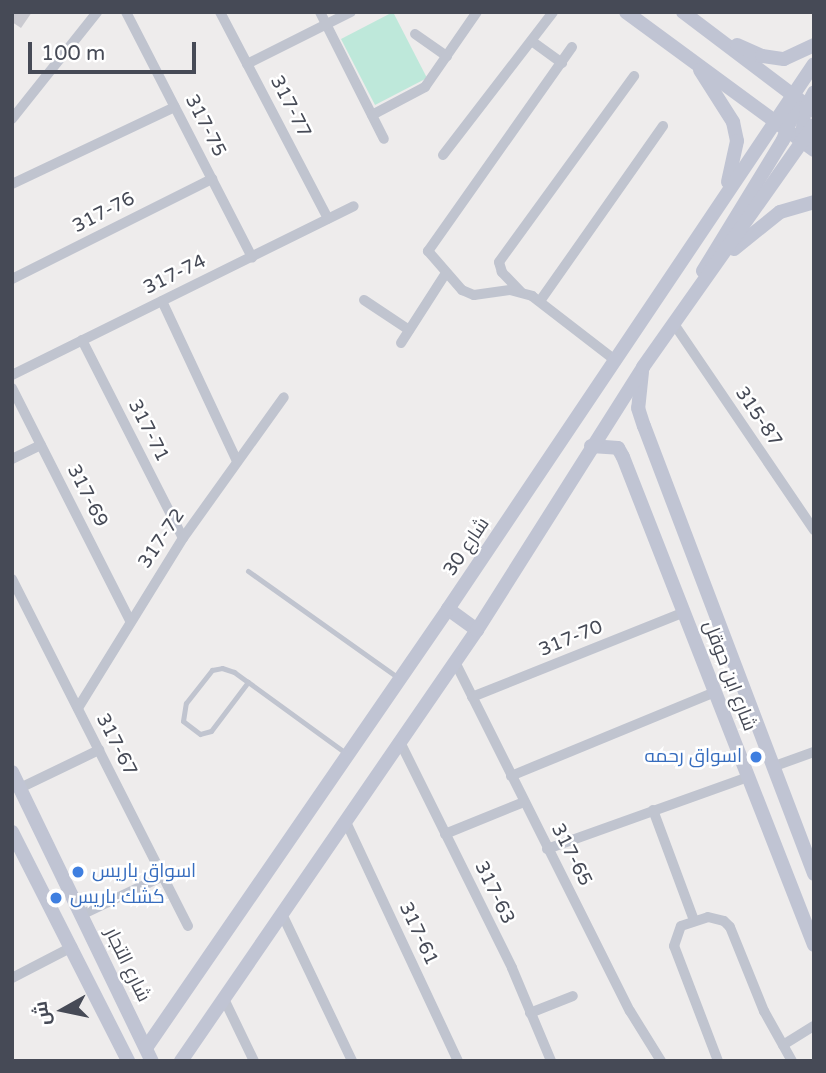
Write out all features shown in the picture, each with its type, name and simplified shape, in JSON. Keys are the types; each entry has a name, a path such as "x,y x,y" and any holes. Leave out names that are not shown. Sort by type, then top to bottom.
{"main road":[{"path":"626,12 691,57 808,146"},
{"path":"683,12 810,109"},
{"path":"712,33 762,56 784,59 814,45"},
{"path":"691,57 724,104 737,141 734,167 712,218"},
{"name":"شارع 30","path":"149,1054 347,754 449,609 814,64"},
{"path":"808,146 814,92"},
{"path":"690,302 712,253 787,132 793,95"},
{"path":"181,1061 477,630 643,367 713,269 808,146 814,125"},
{"path":"713,269 779,212 814,202"},
{"name":"شارع ابن حوقل","path":"643,367 638,408 644,426 814,874"},
{"name":"شارع ابن حوقل","path":"591,446 618,448 623,457 814,944"},
{"path":"449,609 477,630"},
{"name":"شارع التجار","path":"12,772 149,1054"},
{"path":"12,832 17,855 72,947 128,1061"}],"street":[{"path":"14,113 97,12"},
{"name":"317-75","path":"126,12 252,257"},
{"name":"317-77","path":"220,12 328,219"},
{"path":"320,12 384,139"},
{"path":"247,64 351,12"},
{"path":"372,115 417,95 477,12"},
{"path":"443,155 533,42 553,12"},
{"path":"415,34 447,56"},
{"path":"533,42 562,63"},
{"path":"521,292 474,295 462,290 429,256 431,241 572,47"},
{"path":"615,361 540,301 521,292 502,272 499,262 634,76"},
{"path":"12,184 175,107"},
{"path":"540,301 663,126"},
{"name":"317-76","path":"12,279 212,179"},
{"name":"317-74","path":"12,375 354,206"},
{"path":"401,343 446,273"},
{"path":"364,300 409,330"},
{"path":"162,301 237,461"},
{"name":"315-87","path":"674,324 814,530"},
{"name":"317-71","path":"82,340 183,538"},
{"name":"317-69","path":"12,388 130,621"},
{"name":"317-72","path":"78,708 183,538 284,397"},
{"path":"12,459 41,445"},
{"name":"317-67","path":"12,579 188,926"},
{"name":"317-70","path":"472,697 684,612"},
{"name":"317-65","path":"455,662 630,1011 661,1061"},
{"path":"511,776 715,692"},
{"name":"317-63","path":"400,742 446,834 551,1061"},
{"path":"20,788 99,750"},
{"path":"772,767 814,752"},
{"path":"547,849 748,777"},
{"path":"446,834 524,802"},
{"path":"653,810 694,920"},
{"name":"317-61","path":"345,822 458,1061"},
{"path":"81,915 163,876"},
{"path":"282,914 352,1061"},
{"path":"718,1061 674,946 681,926 694,920 716,917 730,927 792,1061"},
{"path":"12,978 72,947"},
{"path":"530,1013 573,996"},
{"path":"224,999 254,1061"},
{"path":"783,1045 814,1026"}],"lane":[{"path":"248,571 400,679"},
{"path":"248,682 211,732 200,734 183,721 186,703 212,670 234,673 248,682 347,754"}],"green space":[{"path":"393,12 427,78 375,105 341,39"}],"building":[{"path":"12,12 32,12 21,28 12,22"}],"place":[{"name":"اسواق رحمه","path":"756,757"},
{"name":"اسواق باريس","path":"78,872"},
{"name":"كشك باريس","path":"56,898"}]}
